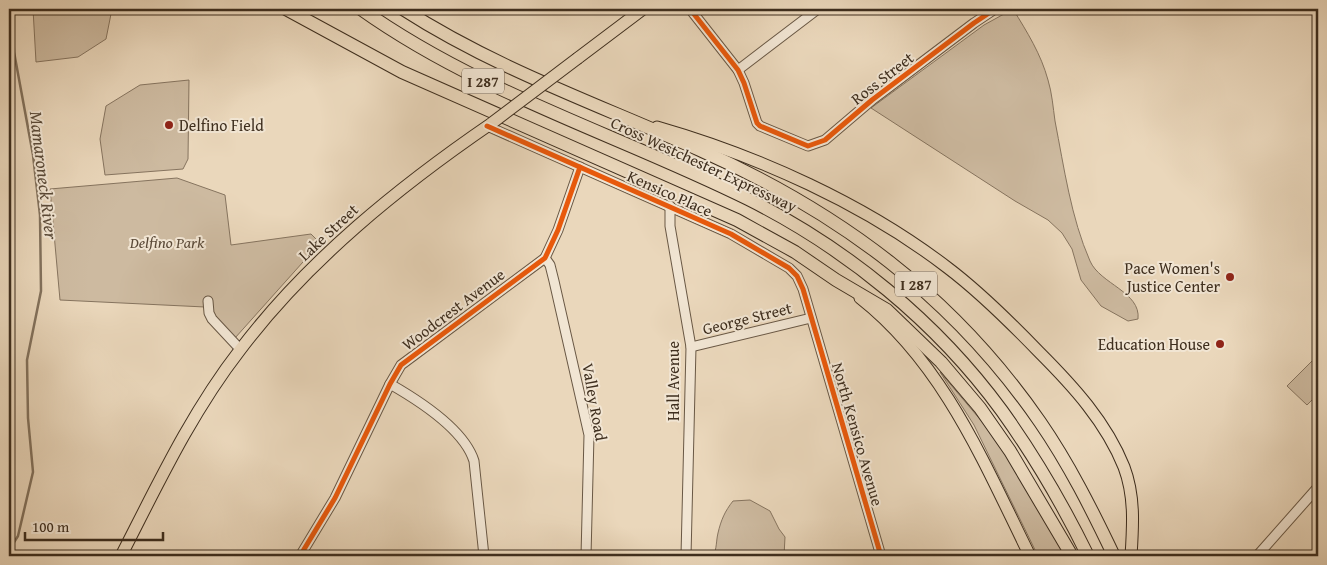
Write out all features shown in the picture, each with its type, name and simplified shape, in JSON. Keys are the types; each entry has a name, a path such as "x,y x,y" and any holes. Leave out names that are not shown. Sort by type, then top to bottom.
{"highway":[{"path":"286,9 402,72 737,220 795,252 836,280 887,310 914,335 980,408 1010,451 1072,556"},
{"name":"Cross Westchester Expressway","path":"361,9 432,55 484,82 749,199 807,232 861,269 936,335 959,358 991,396 1038,464 1088,556"},
{"name":"Cross Westchester Expressway","path":"403,9 472,49 730,164 790,194 862,240 928,294 976,342 1004,375 1040,423 1076,481 1114,556"}],"main road":[{"name":"Lake Street","path":"120,556 170,459 194,418 240,349 287,295 341,240 375,210 643,9"},
{"path":"622,116 728,150 818,190 885,225 948,268 1010,322 1070,384 1100,422 1124,468 1132,502 1131,556"},
{"path":"836,280 888,322 931,372 967,428 1030,556"}],"street":[{"path":"690,9 738,70 818,9"},
{"name":"Ross Street","path":"738,70 755,119 760,126 808,146 819,143 989,10"},
{"name":"Kensico Place","path":"490,125 730,234 789,268 801,282 811,318"},
{"name":"Woodcrest Avenue","path":"300,556 335,498 401,364 545,258 558,230 580,167"},
{"name":"Hall Avenue","path":"670,206 670,226 690,347 686,556"},
{"name":"Valley Road","path":"545,258 550,265 554,281 589,436 586,556"},
{"path":"208,301 209,314 212,319 240,349"},
{"name":"George Street","path":"690,347 811,318"},
{"name":"North Kensico Avenue","path":"811,318 881,556"},
{"path":"390,384 436,415 453,429 466,442 471,451 474,461 484,556"},
{"path":"1257,556 1318,487"}],"green space":[{"path":"33,9 112,9 106,39 78,57 36,62"},
{"path":"1013,9 1038,52 1048,80 1069,192 1083,245 1095,269 1133,302 1137,310 1138,319 1128,321 1101,306 1081,280 1072,249 1062,233 1048,220 1015,201 871,108 984,25"},
{"path":"189,80 188,159 183,169 105,175 100,139 106,106 140,85"},
{"name":"Delfino Park","path":"177,178 225,195 231,245 311,234 320,243 235,338 205,307 60,300 50,189"},
{"path":"1318,355 1318,394 1307,405 1287,386"},
{"path":"940,372 989,430 1020,477 1065,556 1038,556 974,425"},
{"path":"750,500 770,511 785,537 784,556 713,556 720,524 728,508 733,501"}],"waterway":[{"name":"Mamaroneck River","path":"9,550 18,536 33,472 28,418 27,360 41,291 40,215 33,155 14,52 12,9"}],"cycle path":[{"path":"690,9 738,70 757,123 760,126 808,146 825,140 872,100 995,9"},
{"path":"487,126 731,234 789,268 797,276 803,289 881,556"},
{"path":"300,556 335,498 401,365 545,258 558,230 580,167"}],"place":[{"name":"Delfino Field","path":"169,125"},
{"name":"Pace Women's Justice Center","path":"1230,277"},
{"name":"Education House","path":"1220,344"}]}
